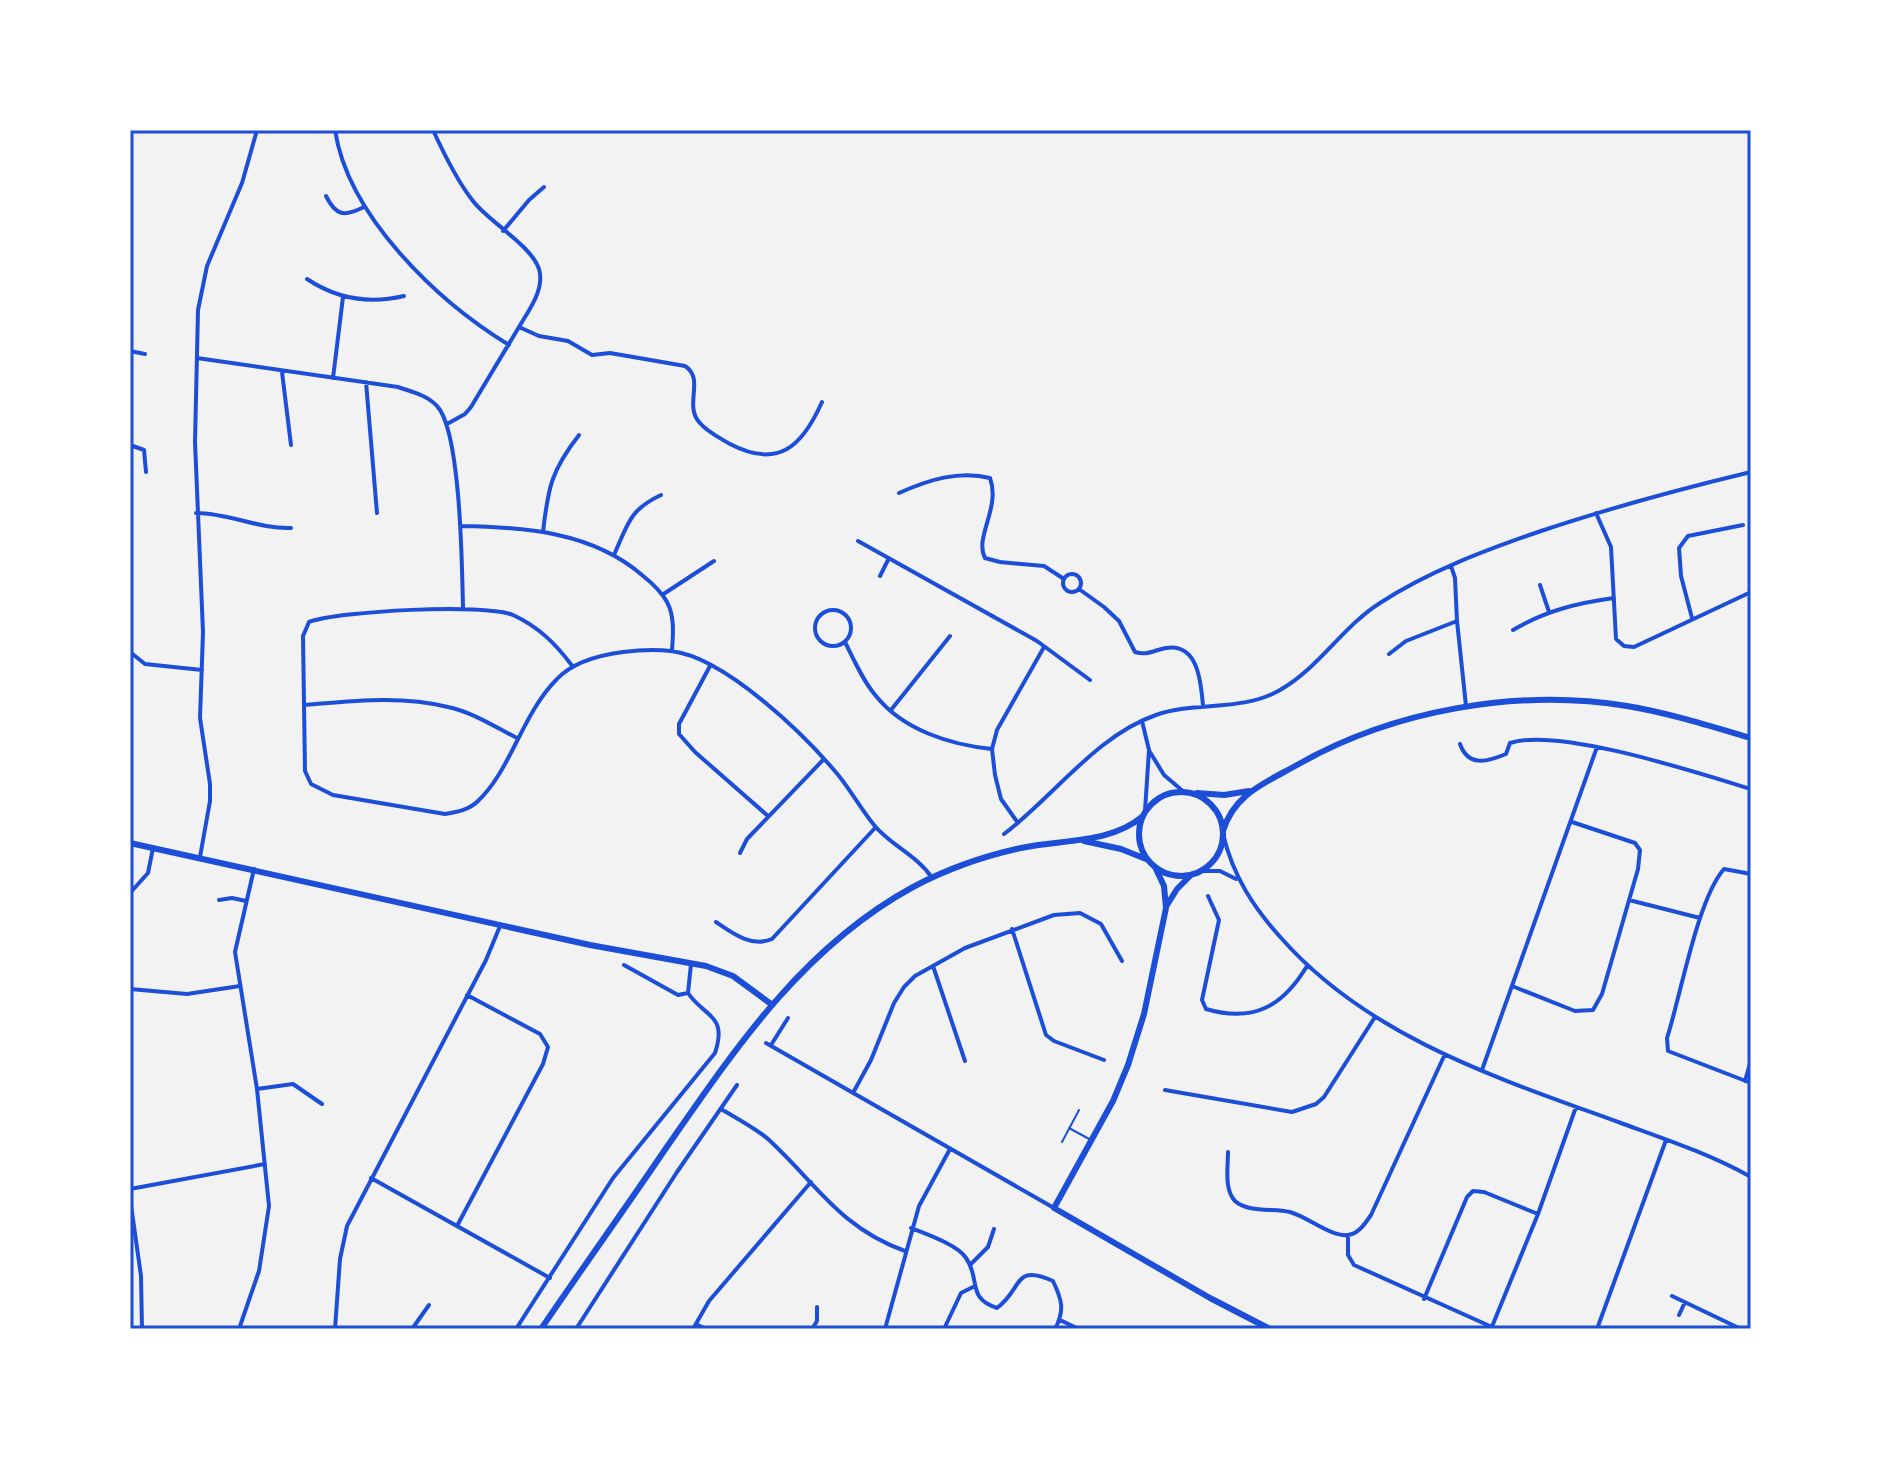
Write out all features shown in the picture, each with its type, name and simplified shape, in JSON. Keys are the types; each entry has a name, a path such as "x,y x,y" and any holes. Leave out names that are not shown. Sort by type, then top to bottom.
{"street":[{"path":"200,857 210,801 201,727 196,513 197,358 201,288 207,266 242,183 257,130"},
{"path":"335,130 342,160 364,207 379,229 420,273 466,315 509,345"},
{"path":"433,130 473,201 527,252 539,269 539,287 509,345 471,407 447,424"},
{"path":"503,231 544,187"},
{"path":"326,196 333,209 339,212 347,214 364,207"},
{"path":"307,279 325,291 343,297 385,301 404,296"},
{"path":"333,378 343,297"},
{"path":"519,327 539,336 568,341 592,355 610,353 685,366 695,377 692,406 699,422 725,441 755,454 776,455 792,446 815,418 822,402"},
{"path":"130,351 145,354"},
{"path":"197,358 366,382 421,394 438,407 447,424 461,526 463,608"},
{"path":"282,371 291,445"},
{"path":"366,382 377,513"},
{"path":"543,532 554,469 579,435"},
{"path":"130,445 144,450 146,472"},
{"path":"1004,834 1115,735 1157,714 1267,697 1303,674 1354,622 1379,603 1451,566 1494,547 1650,496 1751,472"},
{"path":"899,493 926,481 974,474 990,478 994,488 990,521 982,539 985,558 1044,566 1064,579"},
{"path":"614,555 632,515 641,504 661,495"},
{"path":"196,513 225,515 266,527 291,528"},
{"path":"1596,513 1611,547 1616,639 1624,646 1634,647 1751,592"},
{"path":"1692,618 1681,576 1679,548 1688,536 1743,525"},
{"path":"461,526 543,532 603,548 636,570 668,603 673,620 672,651"},
{"path":"858,541 1044,647 1090,680"},
{"path":"880,576 889,558"},
{"path":"662,595 714,561"},
{"path":"1451,566 1455,578 1466,708"},
{"path":"1071,574 1077,576 1079,589 1074,592 1065,590 1062,585 1064,579 1071,574"},
{"path":"1540,585 1549,612"},
{"path":"1079,589 1119,621 1135,652 1143,655 1168,647 1183,651 1194,662 1200,676 1203,707"},
{"path":"1513,630 1549,612 1579,603 1614,598"},
{"path":"573,667 540,629 510,614 463,608 321,618 309,622 303,636 304,763 311,784 333,795 414,810 445,814 462,811 477,803 490,787 536,704 558,678 573,667 605,654 640,650 672,651 710,666 755,694 797,730 837,774 875,827 919,862 932,878"},
{"path":"829,611 846,615 851,626 845,642 834,647 823,643 815,628 819,617 829,611"},
{"path":"1389,654 1406,641 1457,621"},
{"path":"891,710 950,636"},
{"path":"845,642 876,696 902,719 930,735 992,749"},
{"path":"1018,823 1001,799 992,749 997,730 1044,647"},
{"path":"130,652 145,664 202,670"},
{"path":"710,666 679,724 679,734 768,816"},
{"path":"304,705 374,700 421,702 450,707 517,738"},
{"path":"1054,1208 1113,1101 1136,1044 1166,908 1177,889 1207,866 1219,852 1232,809 1253,789 1311,757 1396,723 1466,708 1542,701 1615,705 1672,715 1751,738"},
{"path":"1142,721 1149,750 1150,777 1139,838 1164,886 1166,908"},
{"path":"1460,744 1463,753 1471,760 1483,762 1506,754 1510,743 1522,739 1597,747 1751,789"},
{"path":"1482,1070 1597,747"},
{"path":"1149,750 1164,775 1187,792 1200,796 1216,811 1230,863 1240,884 1276,932 1307,966 1375,1017 1482,1070 1666,1140 1751,1177"},
{"path":"740,853 747,839 823,760"},
{"path":"541,1329 723,1066 771,1004 826,947 855,923 932,878 995,854 1121,832 1158,798 1175,792 1224,795 1253,789"},
{"path":"1512,986 1575,1011 1593,1010 1602,994 1638,869 1640,850 1635,843 1572,822"},
{"path":"716,922 739,937 763,943 772,939 875,827"},
{"path":"1077,840 1121,849 1148,859"},
{"path":"130,843 500,926 691,964 733,976 771,1004"},
{"path":"130,893 148,873 153,848"},
{"path":"1155,867 1174,875 1197,872 1228,874 1240,884"},
{"path":"239,1329 254,1291 268,1223 266,1164 257,1089 235,952 254,869"},
{"path":"1751,874 1724,869 1715,879 1700,918 1667,1038 1668,1051 1748,1082 1751,1060"},
{"path":"1208,896 1219,920 1202,1000 1206,1009 1247,1014 1262,1009 1280,1001 1295,986 1307,966"},
{"path":"219,900 232,898 246,901"},
{"path":"1629,900 1700,918"},
{"path":"853,1093 904,987 915,976 984,939 1054,915 1080,913 1101,924 1122,961"},
{"path":"335,1329 347,1226 497,938 500,926"},
{"path":"1012,929 1046,1035 1104,1060"},
{"path":"688,993 691,964"},
{"path":"624,965 678,995 688,993"},
{"path":"933,966 965,1061"},
{"path":"130,989 187,994 240,986"},
{"path":"516,1329 613,1178 715,1053 719,1041 714,1019 688,993"},
{"path":"457,1226 543,1064 548,1047 540,1034 467,995"},
{"path":"1165,1090 1279,1111 1303,1110 1324,1097 1375,1017"},
{"path":"788,1018 768,1044 1210,1298 1270,1329"},
{"path":"1228,1152 1228,1183 1232,1198 1241,1205 1287,1211 1308,1218 1328,1230 1348,1235 1362,1227 1371,1215 1445,1054"},
{"path":"257,1089 293,1084 322,1104"},
{"path":"576,1329 737,1085"},
{"path":"1348,1235 1348,1255 1354,1265 1491,1328 1538,1214 1576,1107"},
{"path":"721,1109 765,1136 811,1182 827,1203 857,1228 884,1244 905,1251"},
{"path":"1597,1329 1666,1140"},
{"path":"885,1329 911,1228 922,1199 950,1149"},
{"path":"130,1189 266,1164"},
{"path":"370,1178 550,1278"},
{"path":"706,1329 694,1326 709,1301 811,1182"},
{"path":"1424,1299 1467,1197 1473,1191 1484,1192 1538,1214"},
{"path":"130,1198 141,1276 142,1329"},
{"path":"911,1228 965,1255 977,1294 986,1304 997,1308 1008,1300 1018,1281 1027,1274 1037,1274 1053,1281 1062,1301 1060,1320 1055,1329"},
{"path":"970,1265 988,1247 994,1229"},
{"path":"944,1329 961,1293 975,1286"},
{"path":"1672,1296 1741,1329"},
{"path":"1679,1315 1685,1302"},
{"path":"412,1329 429,1305"},
{"path":"812,1329 817,1321 817,1307"},
{"path":"1060,1320 1079,1329"}],"lane":[{"path":"1062,1142 1079,1110"},
{"path":"1069,1128 1092,1141"}]}
